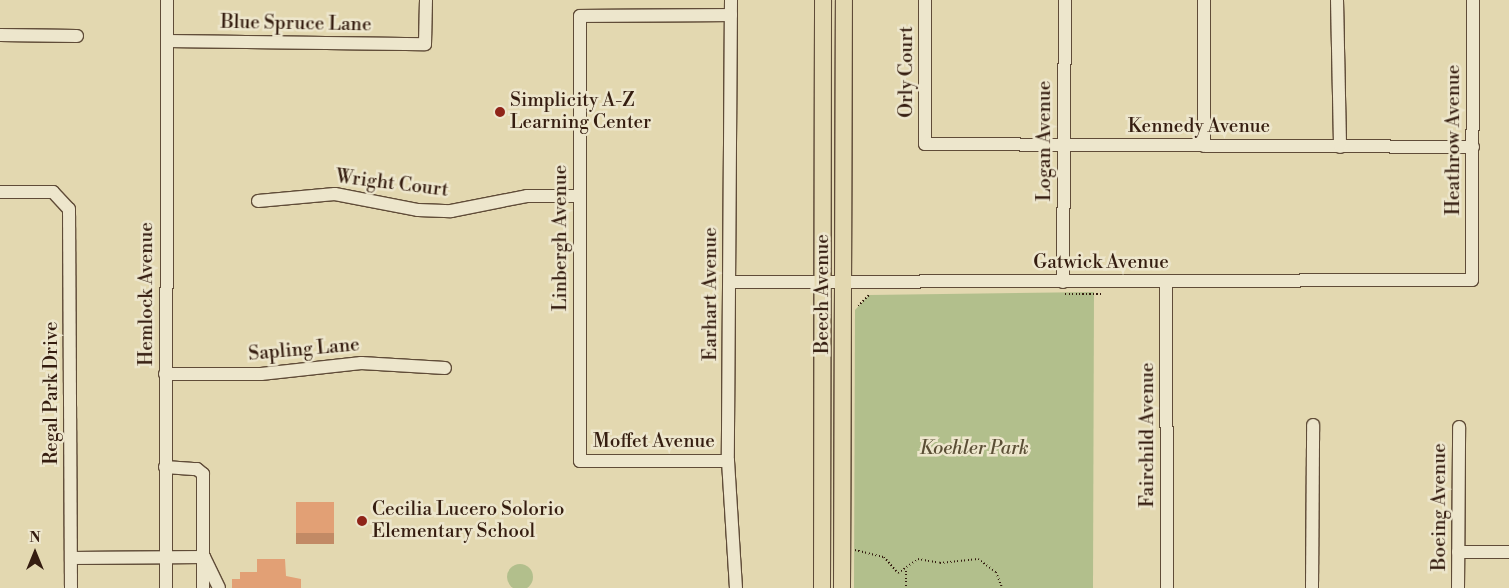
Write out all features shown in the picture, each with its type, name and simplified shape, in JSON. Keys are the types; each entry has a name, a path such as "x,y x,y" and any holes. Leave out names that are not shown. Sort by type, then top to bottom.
{"main road":[{"name":"Beech Avenue","path":"822,588 823,0"},
{"name":"Beech Avenue","path":"842,588 844,0"}],"street":[{"name":"Hemlock Avenue","path":"166,588 167,0"},
{"name":"Blue Spruce Lane","path":"167,41 425,44 426,0"},
{"name":"Earhart Avenue","path":"730,0 728,461 736,588"},
{"name":"Orly Court","path":"925,0 925,144"},
{"name":"Logan Avenue","path":"1063,288 1065,0"},
{"path":"1204,0 1204,146"},
{"path":"1337,0 1340,147"},
{"name":"Heathrow Avenue","path":"1472,280 1473,0"},
{"name":"Linbergh Avenue","path":"580,461 580,16 730,15"},
{"path":"0,35 76,36"},
{"name":"Kennedy Avenue","path":"925,144 1473,147"},
{"name":"Regal Park Drive","path":"0,192 53,192 63,199 69,209 71,588"},
{"name":"Wright Court","path":"258,201 335,194 418,210 451,211 527,196 580,196"},
{"name":"Gatwick Avenue","path":"730,282 843,282 1063,288 1166,281 1472,280"},
{"name":"Fairchild Avenue","path":"1166,281 1167,588"},
{"name":"Sapling Lane","path":"165,374 261,374 361,363 445,368"},
{"path":"1312,588 1313,425"},
{"name":"Boeing Avenue","path":"1458,588 1459,427"},
{"name":"Moffet Avenue","path":"580,461 728,461"},
{"path":"165,467 197,468 203,474 203,588"},
{"path":"1458,552 1509,552"},
{"path":"71,558 204,557"},
{"path":"204,557 219,588"}],"path":[{"path":"1063,288 1102,294"},
{"path":"854,310 868,294 878,294"},
{"path":"853,546 884,557 898,573 906,571 918,559 940,563 970,558 990,567 1002,588"},
{"path":"906,571 906,588"}],"green space":[{"name":"Koehler Park","path":"1094,292 1093,588 854,588 855,310 869,295"},
{"path":"520,564 529,568 533,577 529,586 520,590 511,586 507,577 511,568"}],"building":[{"path":"296,502 334,502 334,533 296,533"},
{"path":"257,559 285,559 286,576 301,579 301,588 232,588 232,579 240,579 240,572 257,572"}],"place":[{"name":"Simplicity A-Z Learning Center","path":"500,112"},
{"name":"Cecilia Lucero Solorio Elementary School","path":"362,521"}]}
